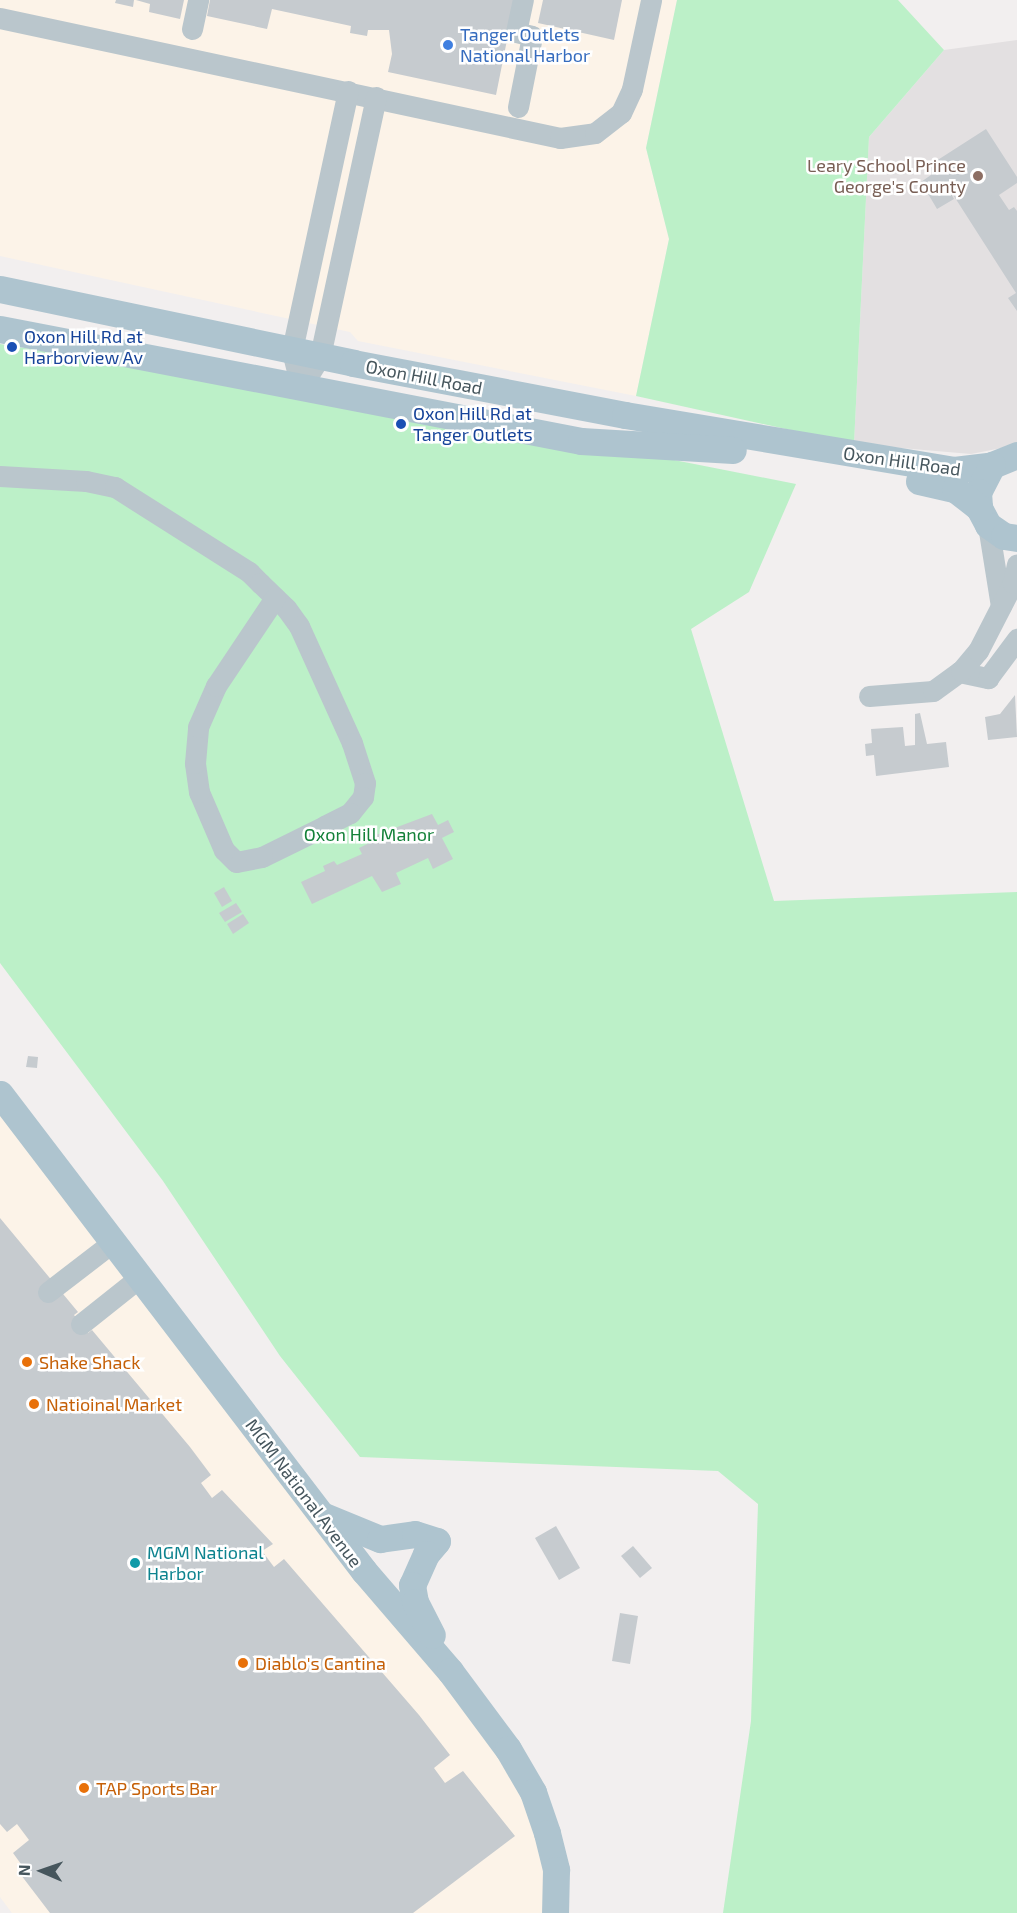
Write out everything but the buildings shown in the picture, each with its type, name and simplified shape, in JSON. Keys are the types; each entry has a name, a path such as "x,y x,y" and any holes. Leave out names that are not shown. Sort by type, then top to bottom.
{"main road":[{"name":"Oxon Hill Road","path":"0,289 463,386 865,457 954,470 992,465 1017,455"},
{"name":"Oxon Hill Road","path":"0,329 581,441 718,448 935,483 955,489 1004,536 1017,538"},
{"path":"984,517 978,492 992,465"},
{"name":"MGM National Avenue","path":"0,1094 321,1514 450,1671 508,1749 533,1792 556,1870 555,1913"},
{"path":"321,1514 380,1539 415,1534 438,1541 426,1554 412,1590 450,1671"}],"street":[{"path":"192,29 198,0"},
{"path":"518,107 532,36 516,32 523,0"},
{"path":"0,18 348,90 560,138 595,133 621,113 632,89 651,0"},
{"path":"301,387 292,350 348,90"},
{"path":"301,387 320,356 376,97"},
{"path":"0,476 86,481 115,487 249,572 275,597 299,626 352,744 365,783 363,797 350,813 325,826 262,857 236,862 224,850 199,792 195,763 198,727 216,686 275,597"},
{"path":"984,517 1001,606"},
{"path":"869,696 933,691 959,672 978,651 1001,606 1017,564"},
{"path":"959,672 988,678 1017,639"},
{"path":"48,1292 113,1242"},
{"path":"81,1324 140,1277"}],"shaded area":[{"path":"0,0 677,0 646,148 669,239 636,396 358,341 350,332 0,256"},
{"path":"1017,40 1017,445 971,454 854,444 869,137 944,50"},
{"name":"MGM National Harbor","path":"0,1112 533,1792 548,1913 12,1913 0,1897"}],"green space":[{"path":"677,0 898,0 944,50 869,137 854,444 636,396 669,239 646,148"},
{"name":"Oxon Hill Manor","path":"0,344 507,427 796,484 749,592 691,629 774,901 1017,892 1017,1913 723,1913 751,1721 758,1504 718,1471 360,1457 280,1356 163,1181 0,963"}],"place":[{"name":"Tanger Outlets National Harbor","path":"448,45"},
{"name":"Leary School Prince George's County","path":"978,176"},
{"name":"Oxon Hill Rd at Harborview Av","path":"12,347"},
{"name":"Oxon Hill Rd at Tanger Outlets","path":"401,424"},
{"name":"Shake Shack","path":"27,1362"},
{"name":"Natioinal Market","path":"34,1404"},
{"name":"MGM National Harbor","path":"135,1563"},
{"name":"Diablo's Cantina","path":"243,1663"},
{"name":"TAP Sports Bar","path":"84,1788"}]}
